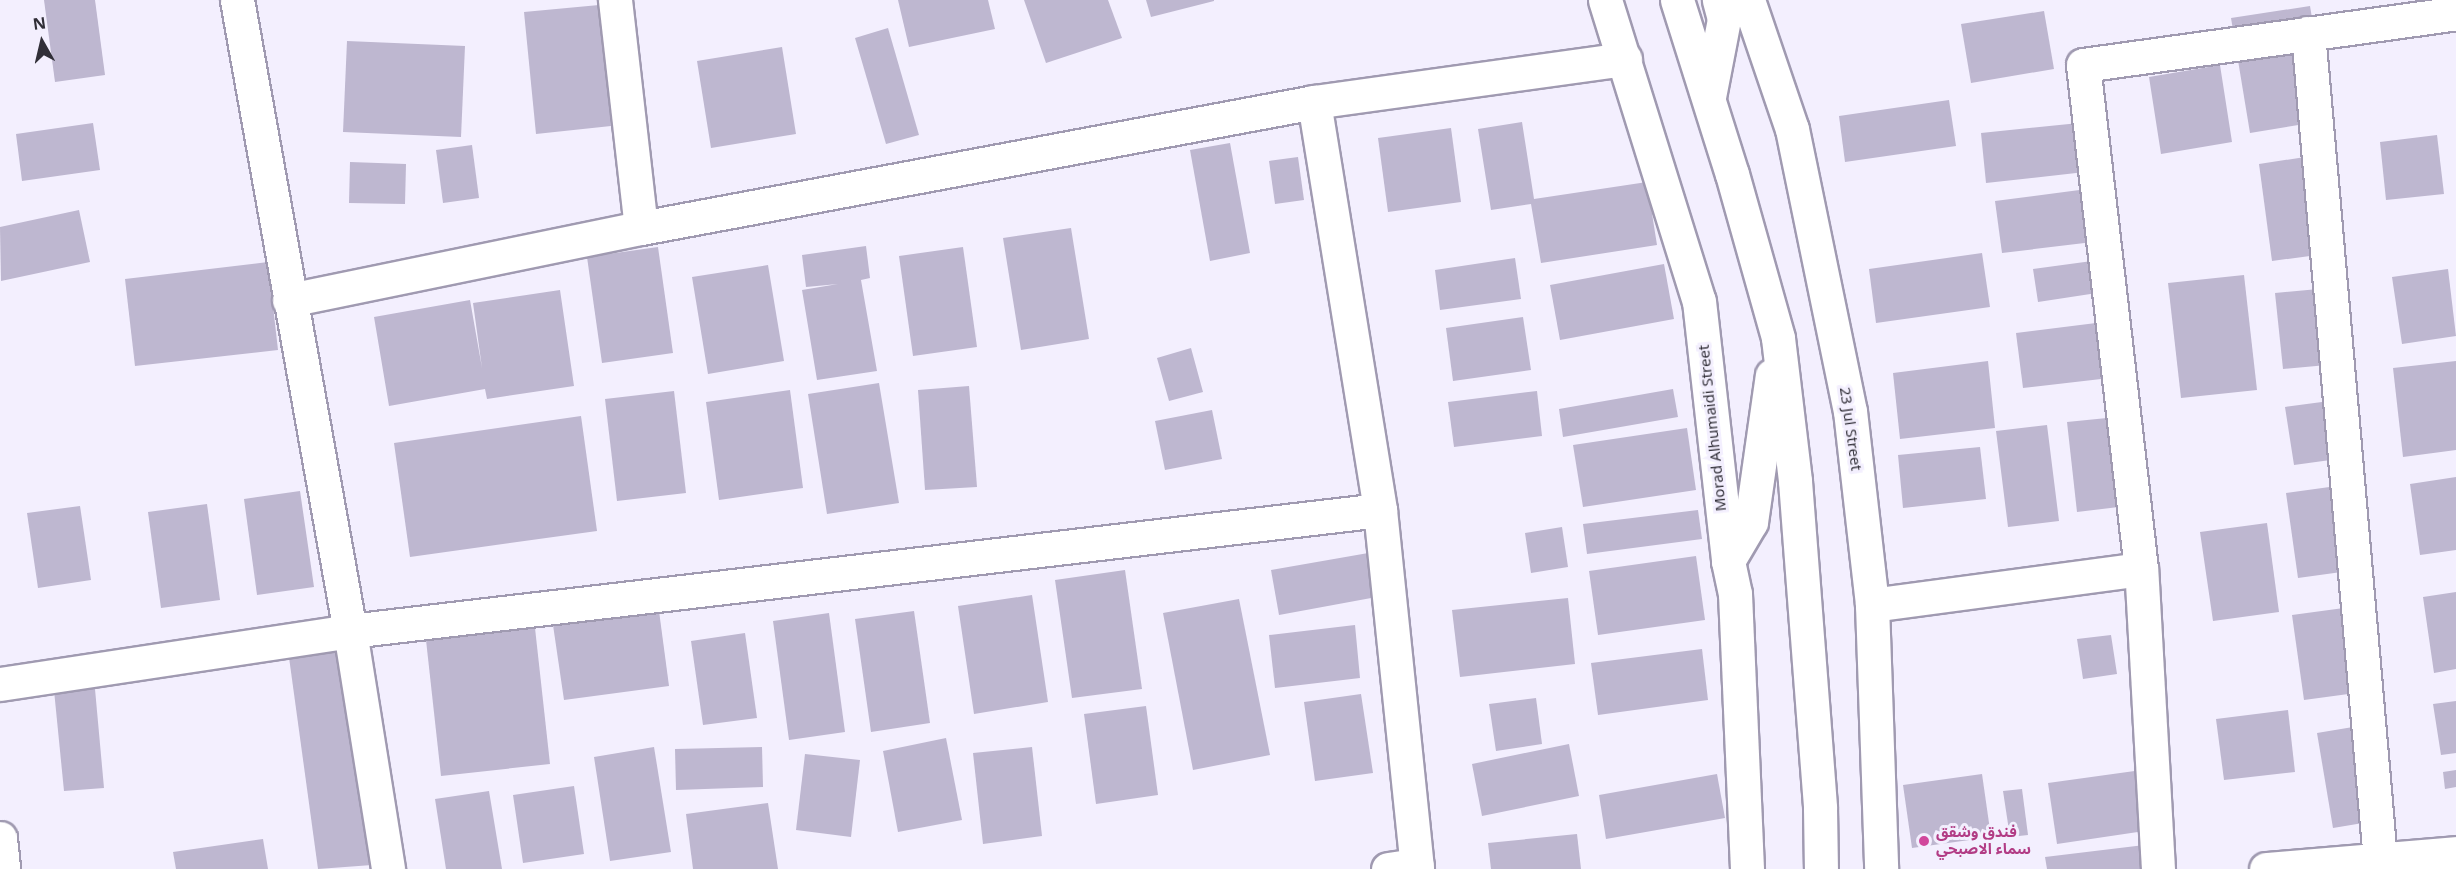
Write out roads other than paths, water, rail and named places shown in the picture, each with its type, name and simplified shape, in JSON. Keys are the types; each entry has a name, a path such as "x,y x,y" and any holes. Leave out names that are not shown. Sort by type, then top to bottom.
{"street":[{"path":"237,0 350,631 388,869"},
{"path":"615,0 641,228"},
{"name":"Morad Alhumaidi Street","path":"1605,0 1699,301 1728,561 1735,594 1747,869"},
{"path":"1677,0 1778,338 1795,481 1819,796 1821,869"},
{"path":"1709,102 1724,19 1719,0"},
{"name":"23 Jul Street","path":"1748,0 1795,141 1850,411 1872,605 1881,869"},
{"path":"2158,869 2141,570 2083,65 2456,13"},
{"path":"2308,33 2380,860"},
{"path":"289,300 641,228 1314,102 1625,59"},
{"path":"1314,102 1380,510 1407,868"},
{"path":"1728,561 1751,522 1778,338"},
{"path":"0,684 350,631 1380,510"},
{"path":"1872,605 2141,570"},
{"path":"0,838 3,869"},
{"path":"2266,869 2456,853"}],"place":[{"name":"فندق وشقق سماء الاصبحي","path":"1924,841"}]}
